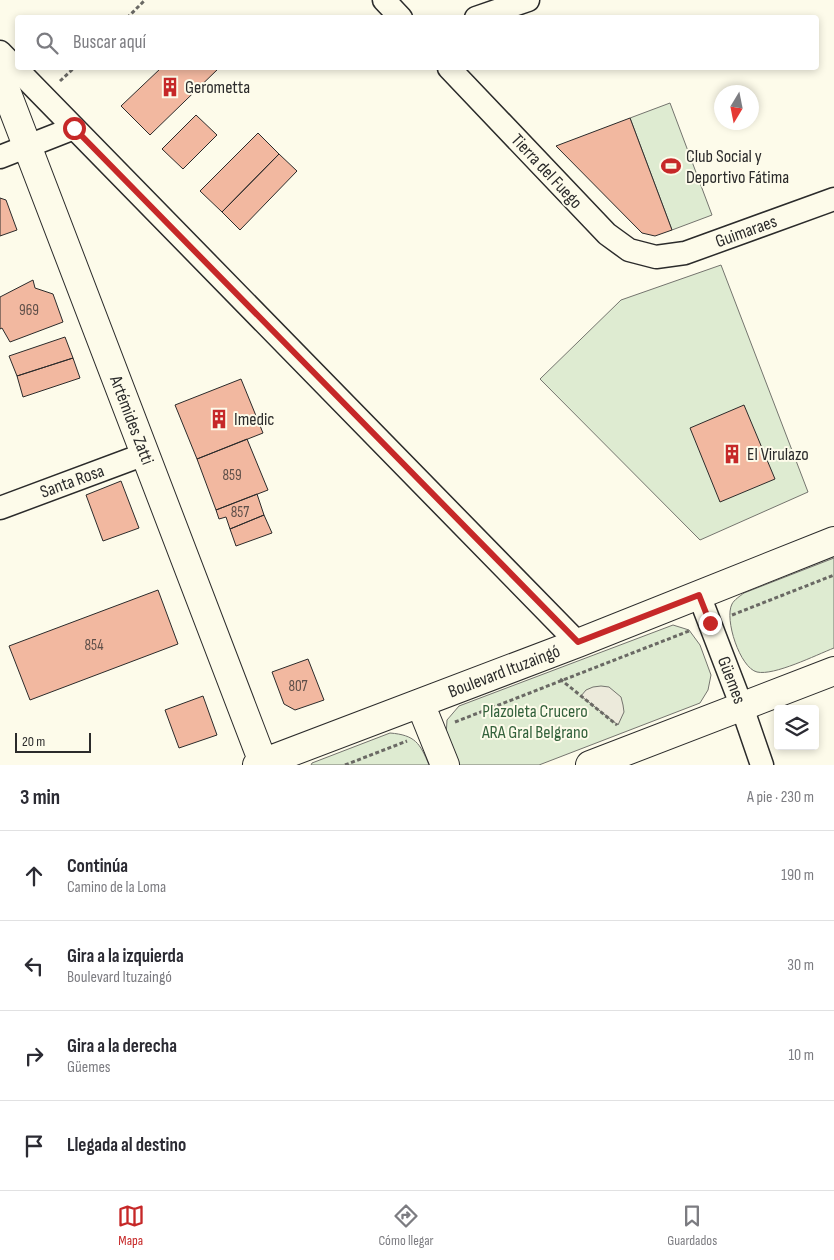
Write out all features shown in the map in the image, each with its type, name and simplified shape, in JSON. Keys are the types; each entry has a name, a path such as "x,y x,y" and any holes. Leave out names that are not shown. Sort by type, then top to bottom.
{"main road":[{"name":"Artémides Zatti","path":"0,75 261,764"},
{"name":"Boulevard Ituzaingó","path":"261,764 699,595 834,540"},
{"path":"590,765 834,671"},
{"path":"420,703 445,765"}],"street":[{"path":"384,0 398,15"},
{"path":"485,15 528,0"},
{"path":"0,52 15,67"},
{"path":"18,70 578,642"},
{"name":"Tierra del Fuego","path":"451,70 607,234 629,250 656,257"},
{"path":"0,157 74,128"},
{"name":"Guimaraes","path":"656,257 685,253 834,199"},
{"name":"Santa Rosa","path":"0,508 145,454"},
{"name":"Güemes","path":"699,595 762,765"}],"path":[{"path":"130,15 145,0"},
{"path":"346,765 834,575"},
{"path":"534,658 641,745"}],"green space":[{"name":"Club Social y Deportivo Fátima","path":"670,103 712,215 672,230 630,118"},
{"path":"721,265 808,492 700,540 540,379 621,300"},
{"path":"834,558 834,648 774,671 757,672 751,669 745,662 735,642 730,620 732,604 744,593"},
{"name":"Plazoleta Crucero ARA Gral Belgrano","path":"673,625 689,630 700,645 711,675 708,690 700,703 539,765 457,765 446,737 447,720 459,706"},
{"path":"390,733 411,738 416,742 423,751 429,765 311,765 312,763"}],"shaded area":[{"path":"601,686 609,687 621,697 624,712 618,725 581,696 586,690"}],"building":[{"name":"Gerometta","path":"159,70 217,70 150,135 121,106"},
{"path":"196,115 217,135 183,169 162,149"},
{"path":"630,118 672,230 655,236 642,233 556,146"},
{"path":"258,133 279,154 222,212 200,191"},
{"path":"279,154 297,171 240,230 222,212"},
{"path":"0,198 6,200 17,230 0,236"},
{"path":"33,280 35,288 53,294 63,322 10,342 2,328 0,329 0,297"},
{"path":"65,337 73,358 17,376 9,356"},
{"path":"73,358 80,378 23,397 17,376"},
{"name":"Imedic","path":"241,379 263,433 197,459 175,405"},
{"name":"El Virulazo","path":"744,405 775,479 720,502 690,428"},
{"path":"247,439 268,490 216,510 197,459"},
{"path":"121,481 139,528 103,541 86,495"},
{"path":"257,494 264,515 230,529 226,517 219,519 216,510"},
{"path":"264,515 272,533 236,546 230,529"},
{"path":"158,590 178,644 30,700 9,646"},
{"path":"308,659 324,700 295,710 284,704 272,672"},
{"path":"203,696 217,735 179,748 165,710"}],"place":[{"name":"Gerometta","path":"170,87"},
{"name":"Club Social y Deportivo Fátima","path":"671,166"},
{"name":"Imedic","path":"219,419"},
{"name":"El Virulazo","path":"732,454"}],"route":[{"path":"74,128 578,642 699,595 710,623"}]}
